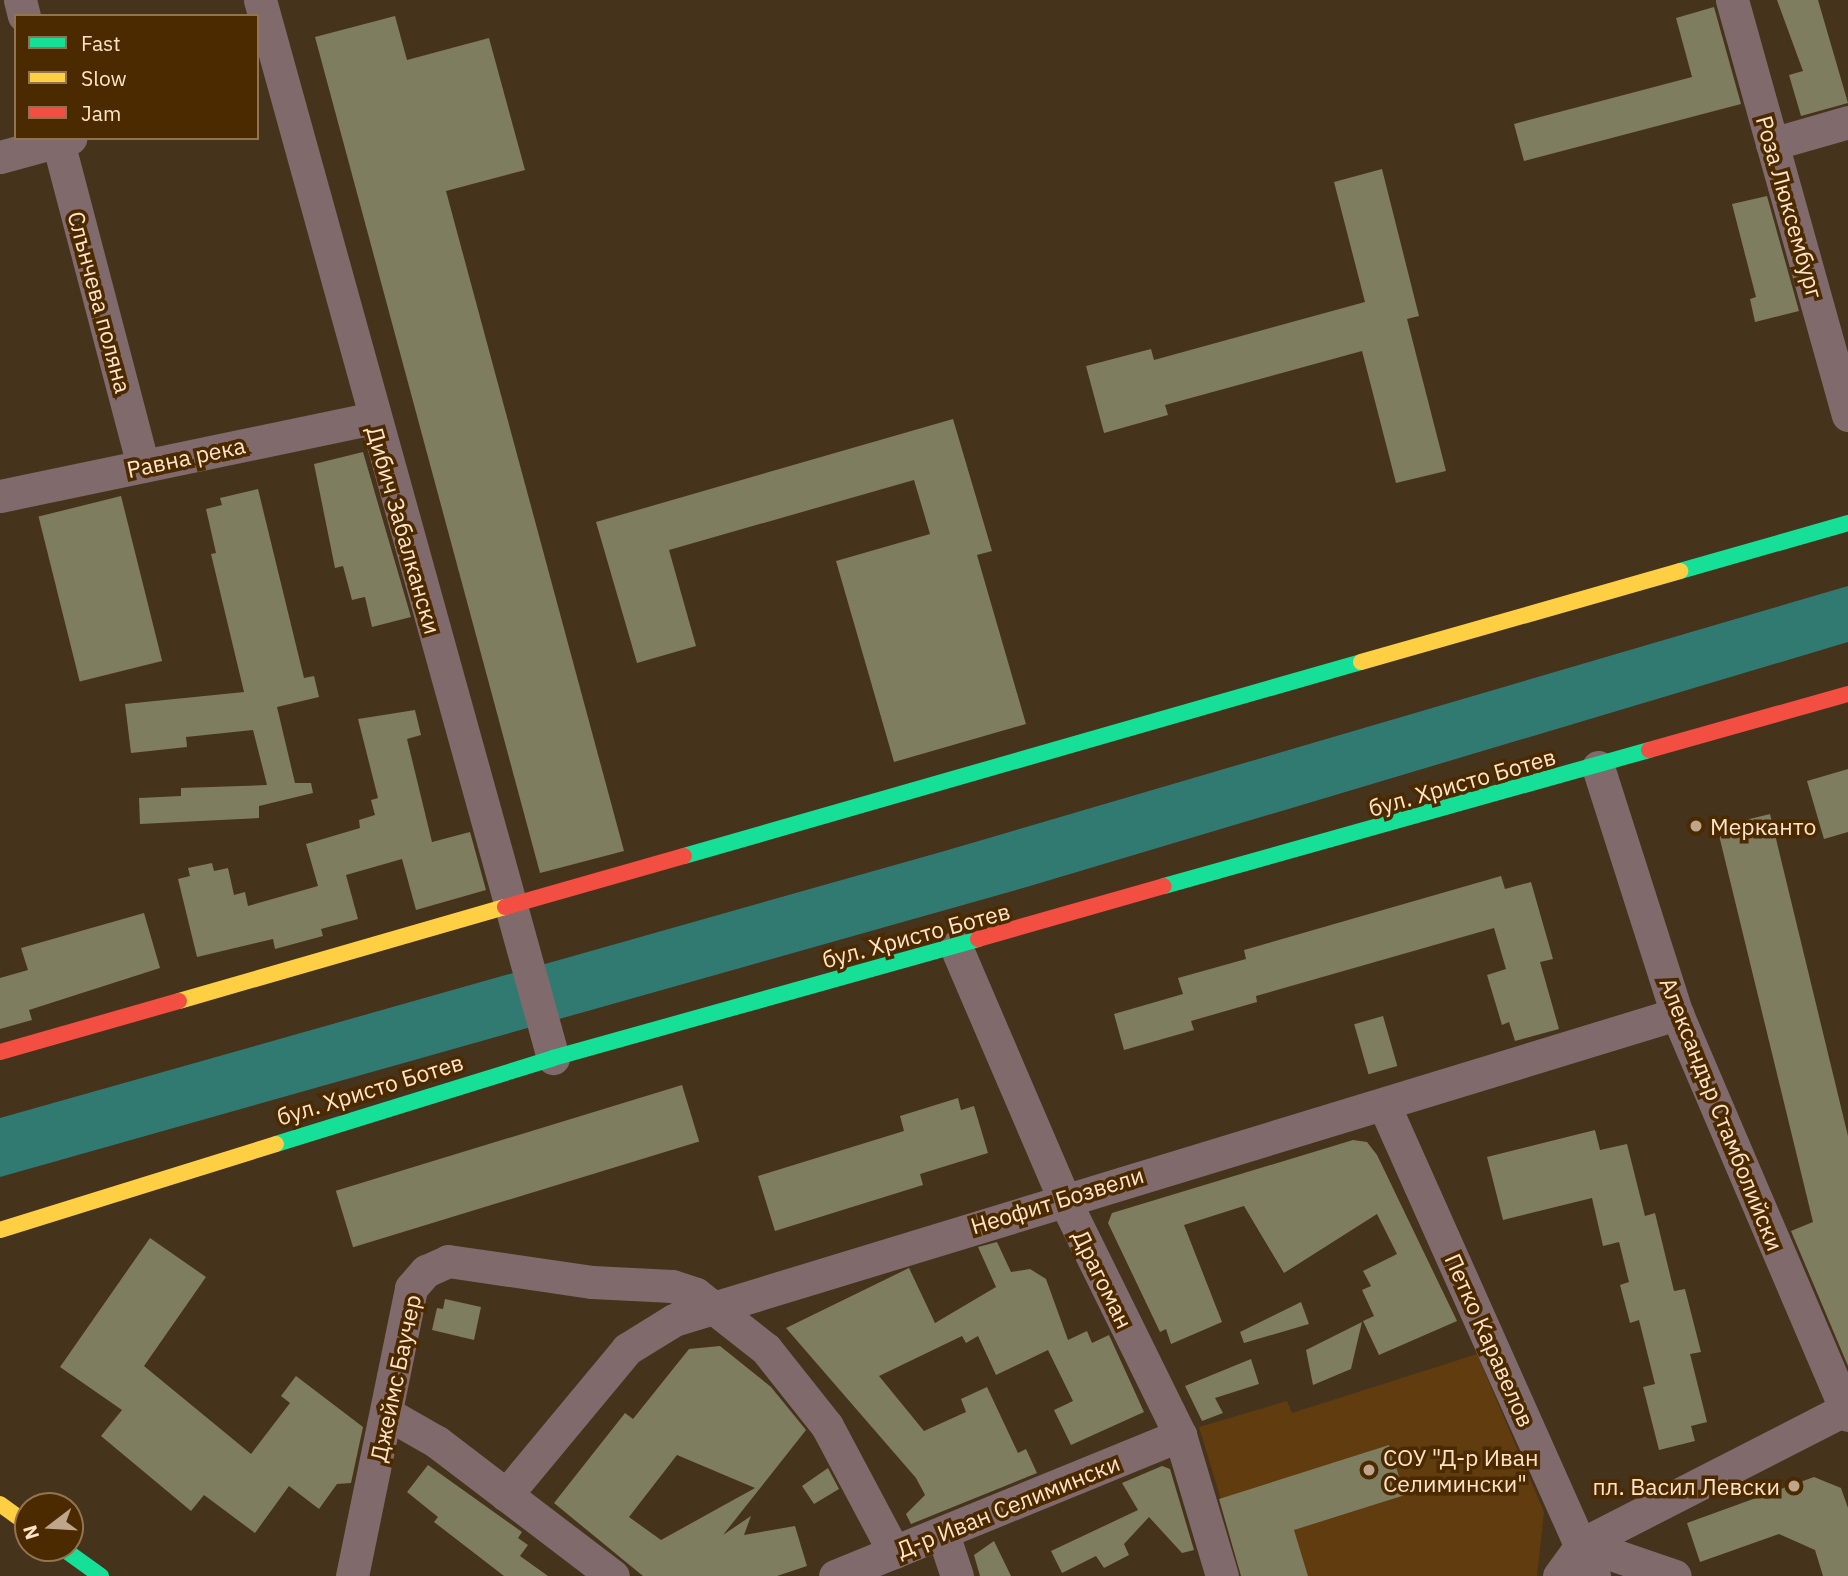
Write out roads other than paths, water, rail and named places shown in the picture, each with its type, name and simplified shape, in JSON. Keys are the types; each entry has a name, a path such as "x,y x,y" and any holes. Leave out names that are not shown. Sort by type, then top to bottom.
{"main road":[{"path":"0,1052 1848,523"},
{"name":"бул. Христо Ботев","path":"0,1230 552,1058 1598,768 1848,694"},
{"path":"82,1562 101,1576"}],"street":[{"name":"Дибич Забалкански","path":"260,0 270,87 372,418 552,1058"},
{"name":"Роза Люксембург","path":"1732,0 1848,415"},
{"path":"1772,144 1848,122"},
{"path":"0,157 59,140"},
{"name":"Слънчева поляна","path":"62,140 143,466"},
{"name":"Равна река","path":"0,496 372,418"},
{"name":"Александър Стамболийски","path":"1598,768 1677,1014 1847,1410"},
{"name":"Драгоман","path":"957,947 1063,1197 1180,1435 1222,1576"},
{"name":"Неофит Бозвели","path":"506,1495 627,1349 649,1331 716,1307 1063,1197 1384,1105 1677,1014"},
{"name":"Петко Каравелов","path":"1384,1105 1594,1576"},
{"name":"Джеймс Баучер","path":"352,1576 388,1414 411,1288 426,1271 448,1261 592,1282 672,1286 716,1307 766,1349 827,1426 894,1552"},
{"path":"1559,1576 1582,1544 1847,1410"},
{"path":"388,1414 437,1442 613,1576"},
{"name":"Д-р Иван Селимински","path":"835,1576 1180,1435"},
{"path":"943,1534 957,1576"},
{"path":"1582,1544 1675,1576"}],"water":[{"path":"1848,586 1848,642 1030,886 0,1177 0,1118 941,852"}],"place":[{"name":"Мерканто","path":"1696,826"},
{"name":"СОУ \"Д-р Иван Селимински\"","path":"1369,1470"},
{"name":"пл. Васил Левски","path":"1794,1486"}]}
